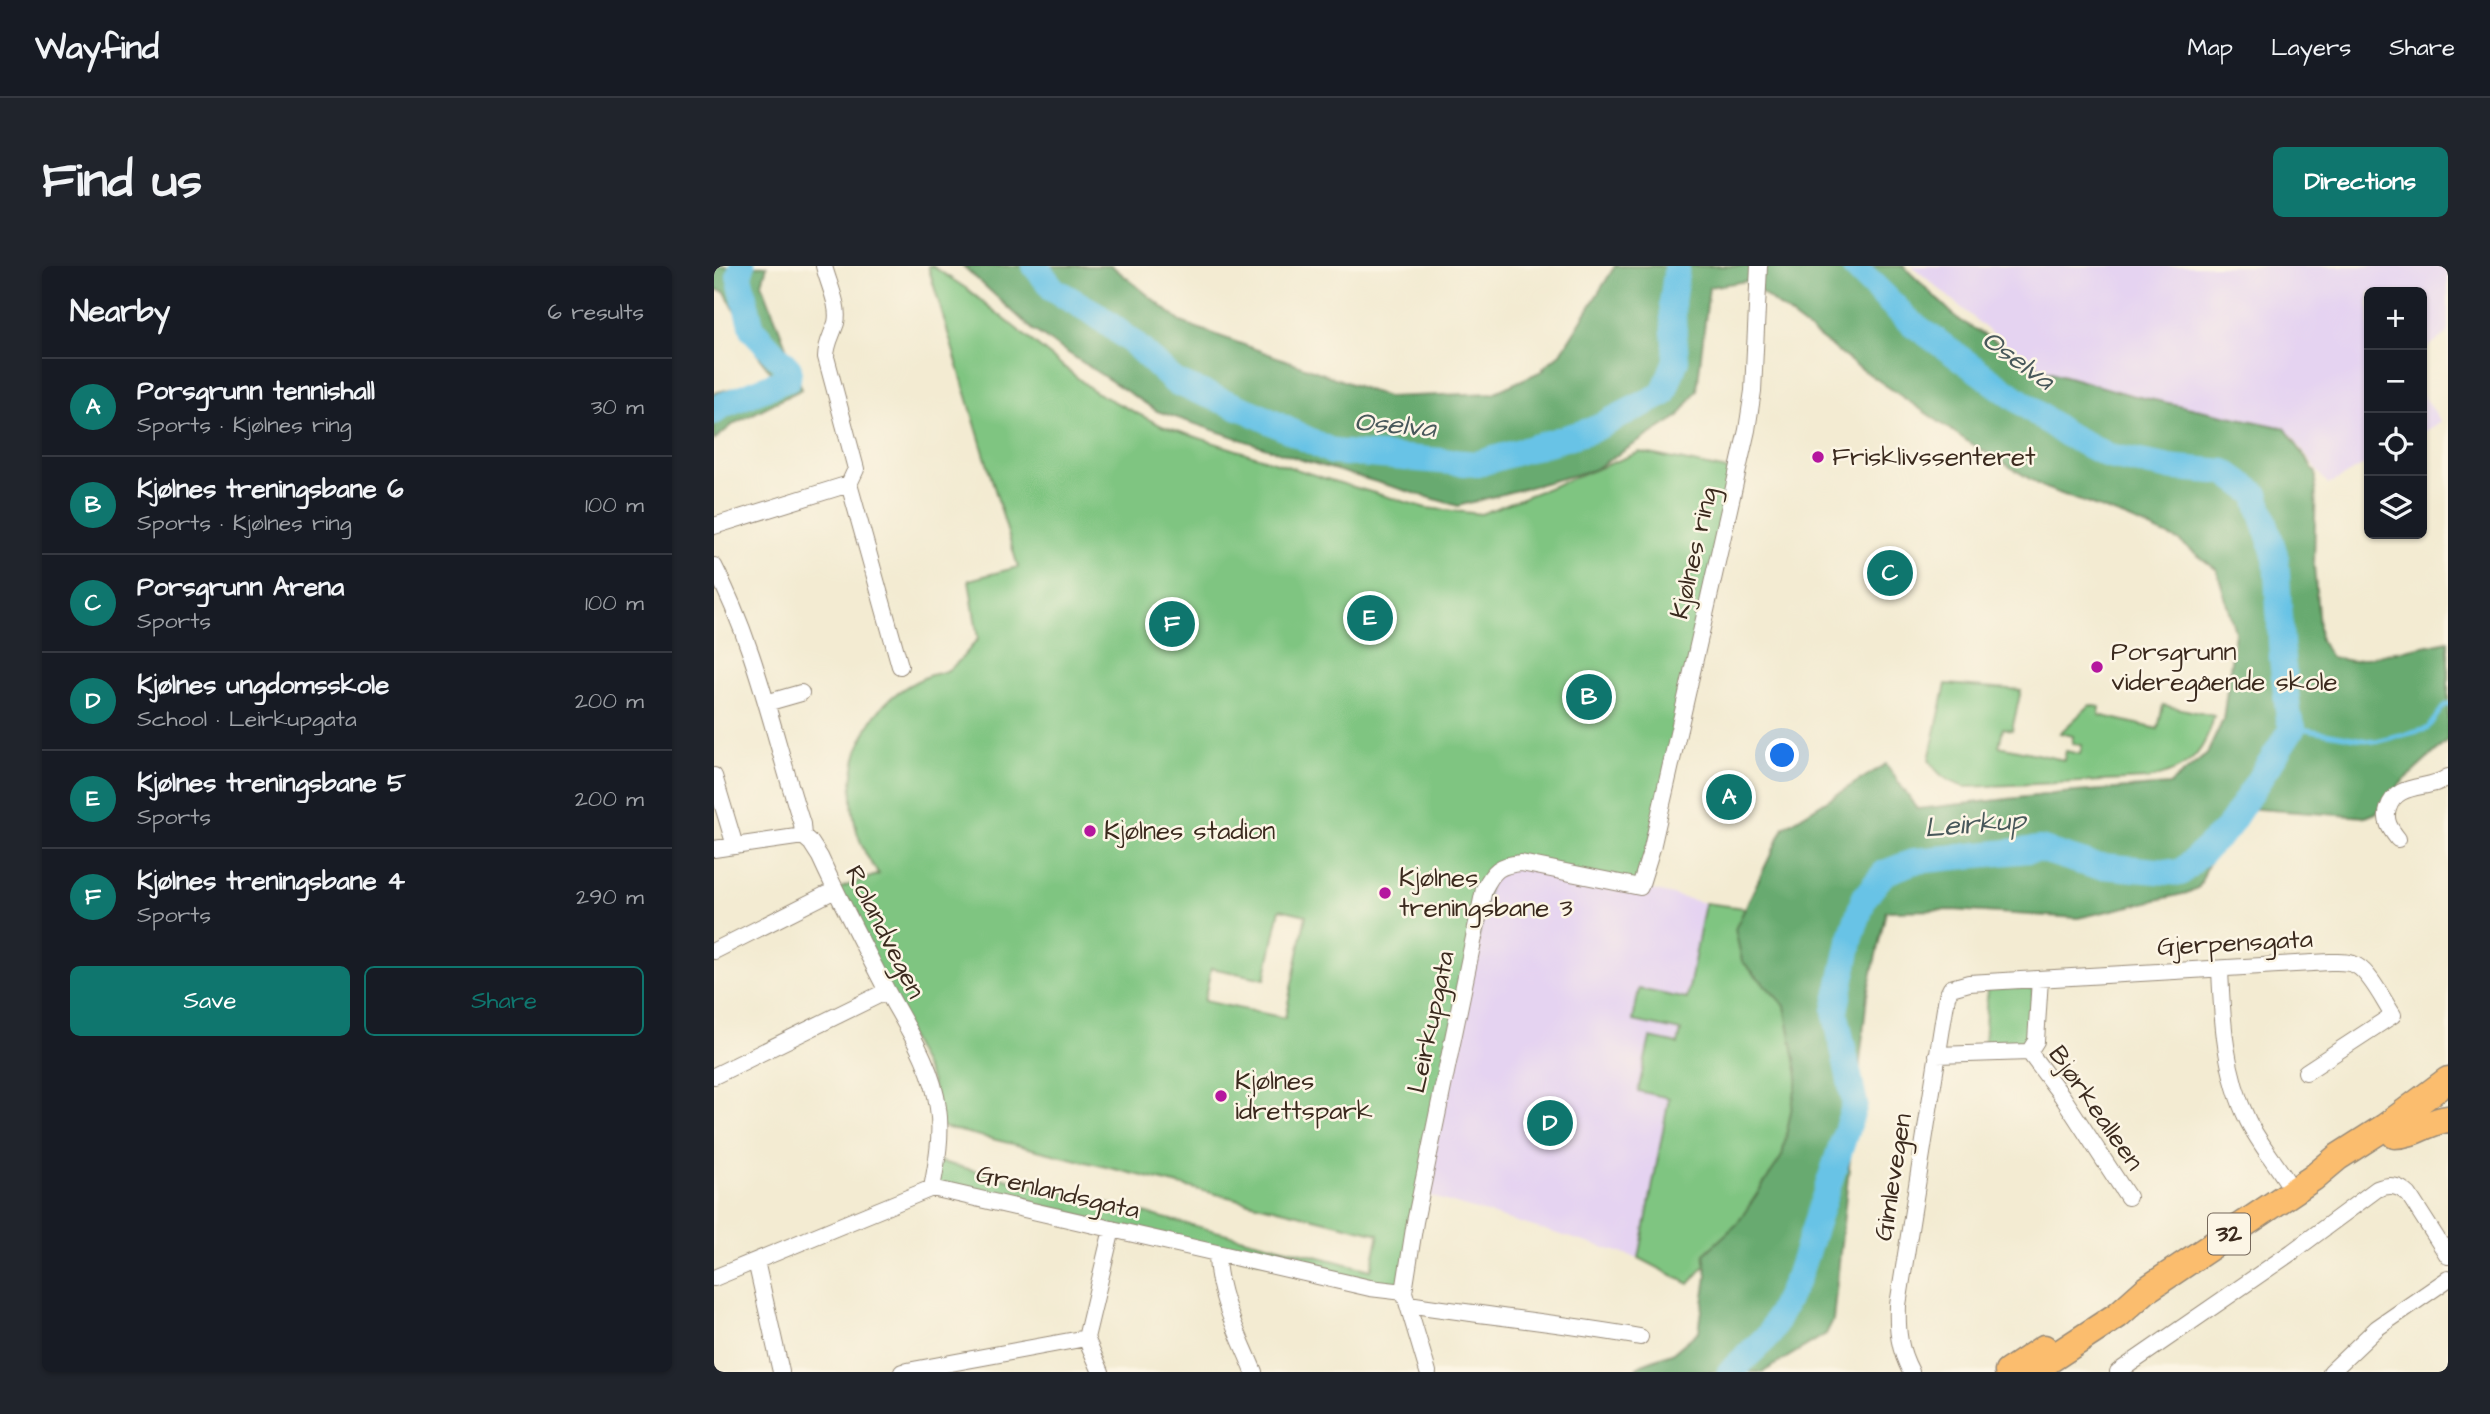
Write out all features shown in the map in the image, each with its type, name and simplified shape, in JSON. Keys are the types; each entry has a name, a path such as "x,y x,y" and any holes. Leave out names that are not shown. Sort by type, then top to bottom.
{"main road":[{"name":"32","path":"2031,1372 2119,1315 2146,1290 2313,1178 2338,1157 2385,1127 2448,1080"},
{"name":"32","path":"2313,1178 2345,1167 2448,1102"},
{"name":"32","path":"2395,1135 2407,1135 2435,1121 2448,1119"},
{"name":"32","path":"2008,1372 2110,1306 2146,1290"}],"street":[{"path":"824,266 836,316 827,344 826,357 856,469 849,484 900,666"},
{"name":"Kjølnes ring","path":"1652,848 1747,430 1753,391 1759,266"},
{"path":"714,526 849,484"},
{"name":"Rolandvegen","path":"714,566 729,595 766,704 802,824 803,836 820,857 918,1048 932,1082 939,1126 932,1188"},
{"path":"766,704 801,693"},
{"path":"714,776 735,846"},
{"path":"2398,839 2386,815 2391,800 2407,789 2434,784 2448,777"},
{"path":"714,849 803,836"},
{"name":"Leirkupgata","path":"1428,1372 1406,1298 1413,1232 1484,889 1491,876 1504,865 1521,863 1640,887 1652,848"},
{"path":"714,951 835,890"},
{"name":"Gjerpensgata","path":"1951,988 1969,983 2339,962 2358,966 2393,1015 2306,1073"},
{"path":"2220,969 2224,1038 2241,1105 2249,1123 2286,1180"},
{"path":"2029,1052 2036,1041 2040,979"},
{"name":"Gimlevegen","path":"1911,1372 1901,1352 1898,1338 1898,1305 1937,1055 1947,996 1951,988"},
{"path":"714,1076 887,990"},
{"name":"Bjørkealleen","path":"1937,1055 2029,1052 2062,1096 2128,1197"},
{"path":"2118,1372 2386,1185 2403,1189 2409,1195 2448,1256"},
{"path":"714,1278 932,1188"},
{"name":"Grenlandsgata","path":"932,1188 1477,1315 1578,1325 1640,1337"},
{"path":"1101,1372 1086,1338 1112,1229"},
{"path":"1217,1254 1217,1272 1228,1308 1254,1372"},
{"path":"756,1261 781,1372"},
{"path":"2331,1372 2377,1328 2448,1279"},
{"path":"902,1372 953,1368 1086,1338"}],"shaded area":[{"path":"1912,266 2448,266 2448,333 2427,348 2427,287 2364,287 2364,465 2328,485 2289,432 2052,384"},
{"path":"2427,401 2441,422 2427,430"},
{"path":"1521,863 1705,903 1639,1258 1422,1194 1491,876"}],"green space":[{"path":"714,266 767,266 762,283 802,389 735,423 714,440 714,393 775,378 761,359 725,292 714,289"},
{"path":"928,266 967,289 1095,392 1162,426 1426,508 1481,514 1640,452 1737,472 1640,887 1521,863 1491,876 1404,1292 932,1188 937,1161 1371,1270 1379,1234 939,1126 932,1082 835,890 879,874 866,854 857,832 853,808 852,784 863,736 875,716 891,698 919,680 952,667 978,639 969,580 1018,567","holes":["1280,909 1306,915 1285,1018 1204,1001 1211,968 1265,979"]},
{"path":"963,266 1112,266 1181,322 1387,397 1493,393 1544,370 1543,368 1561,353 1615,266 1903,266 1958,319 2044,370 2131,395 2285,428 2316,473 2314,565 2320,640 2331,657 2351,661 2448,641 2448,740 2399,785 2388,808 2366,817 2231,807 2199,887 2187,893 2078,918 1953,910 1886,911 1867,995 1833,1320 1826,1334 1763,1372 1632,1372 1642,1364 1674,1352 1699,1331 1707,1276 1704,1254 1737,1224 1782,1156 1798,1076 1785,1006 1742,961 1735,929 1784,827 1886,764 1917,809 2062,793 2169,785 2207,754 2223,720 2235,632 2217,570 2178,540 2045,488 1967,441 1850,361 1746,281 1709,287 1697,390 1678,417 1593,470 1458,506 1305,461 1157,411 1033,330"},
{"path":"1946,684 2021,690 2012,730 2003,728 1999,746 2064,760 2066,751 2080,754 2082,745 2072,743 2073,736 2060,733 2090,705 2100,707 2099,715 2158,729 2163,705 2214,716 2205,741 2192,759 2173,771 2148,779 1965,787 1944,777 1929,760"},
{"path":"1705,903 1744,908 1746,920 1810,968 1802,1074 1783,1176 1689,1284 1639,1258 1669,1098 1638,1091 1650,1038 1678,1044 1681,1031 1633,1021 1639,989 1687,999"},
{"path":"2028,986 2033,990 2029,1038 2020,1045 1984,1049 1987,988"}],"waterway":[{"name":"Oselva","path":"714,412 723,405 788,379 789,369 752,329 739,276 742,266"},
{"name":"Oselva","path":"1035,266 1054,290 1094,313 1131,341 1175,382 1251,412 1333,452 1477,464 1592,430 1663,394 1676,360 1672,303 1677,266"},
{"name":"Leirkup","path":"1730,1372 1769,1335 1798,1277 1855,1104 1835,1011 1851,937 1864,898 1884,873 1915,861 2040,849 2091,865 2180,873 2227,829 2293,727 2289,719 2282,659 2276,558 2256,494 2225,472 2166,467 2109,456 2064,433 1910,322 1854,266"},
{"path":"2293,727 2376,742 2427,729 2448,704"}],"place":[{"name":"Frisklivssenteret","path":"1818,457"},
{"name":"Porsgrunn Arena","path":"1890,573"},
{"name":"Kjølnes treningsbane 5","path":"1370,618"},
{"name":"Kjølnes treningsbane 4","path":"1172,624"},
{"name":"Porsgrunn videregående skole","path":"2097,667"},
{"name":"Kjølnes treningsbane 6","path":"1589,697"},
{"name":"Porsgrunn tennishall","path":"1729,797"},
{"name":"Kjølnes stadion","path":"1090,831"},
{"name":"Kjølnes treningsbane 3","path":"1385,893"},
{"name":"Kjølnes idrettspark","path":"1221,1096"},
{"name":"Kjølnes ungdomsskole","path":"1550,1123"}]}
